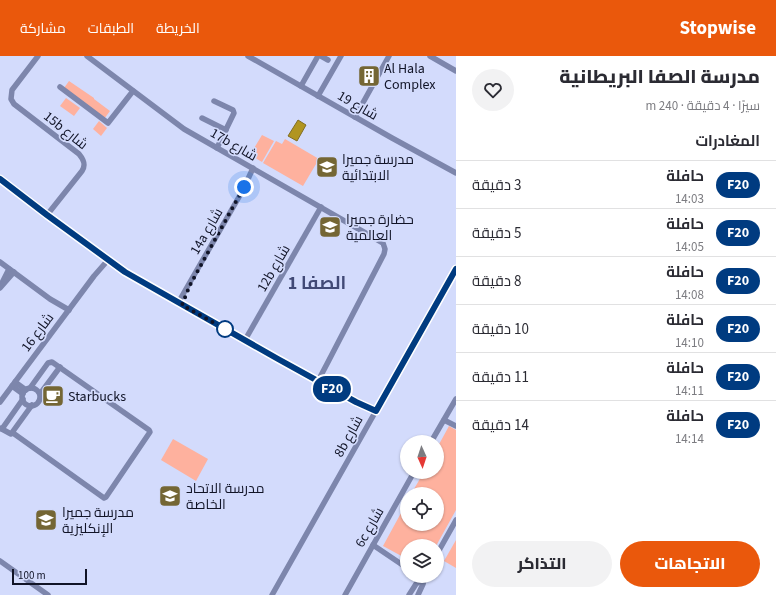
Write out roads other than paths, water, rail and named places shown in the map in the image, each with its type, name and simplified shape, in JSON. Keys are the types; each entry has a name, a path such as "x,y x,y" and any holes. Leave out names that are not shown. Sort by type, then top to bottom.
{"street":[{"name":"15b شارع","path":"38,56 11,93 11,99 14,104 79,154 85,162 84,169 49,216"},
{"name":"17b شارع","path":"87,56 178,126 378,240 384,246 384,254 328,362 316,380"},
{"name":"شارع 19","path":"248,56 456,173"},
{"path":"301,86 320,56 328,60"},
{"path":"318,96 341,56"},
{"path":"355,117 389,56"},
{"path":"430,56 456,71"},
{"path":"60,87 108,123 133,91"},
{"path":"214,101 234,112 217,148"},
{"path":"202,118 226,130"},
{"name":"14a شارع","path":"180,304 255,170"},
{"path":"0,178 125,272 375,413"},
{"name":"12b شارع","path":"245,340 321,207"},
{"name":"شارع 16","path":"0,402 106,258"},
{"path":"0,262 67,312"},
{"name":"8b شارع","path":"272,595 456,269"},
{"path":"0,287 11,271"},
{"path":"49,362 53,362 60,367 150,430 104,498 12,433 10,434 1,428 49,362"},
{"path":"12,433 32,405 38,402 40,394 60,367"},
{"path":"14,384 25,393 28,404 32,405"},
{"path":"25,393 37,390 40,394"},
{"path":"436,435 456,399"},
{"path":"445,418 456,423"},
{"path":"445,418 456,426"},
{"name":"6c شارع","path":"345,595 410,479"},
{"path":"444,541 456,520"},
{"path":"371,547 400,563"},
{"path":"0,561 48,595"},
{"path":"409,595 417,583"},
{"path":"418,595 423,583"}],"place":[{"name":"Al Hala Complex","path":"369,76"},
{"name":"مدرسة جميرا الابتدائية","path":"327,167"},
{"name":"حضارة جميرا العالمية","path":"330,227"},
{"name":"Starbucks","path":"53,396"},
{"name":"مدرسة الاتحاد الخاصة","path":"170,496"},
{"name":"مدرسة جميرا الإنكليزية","path":"46,520"}],"district":[{"name":"الصفا 1","path":"317,283"}]}
